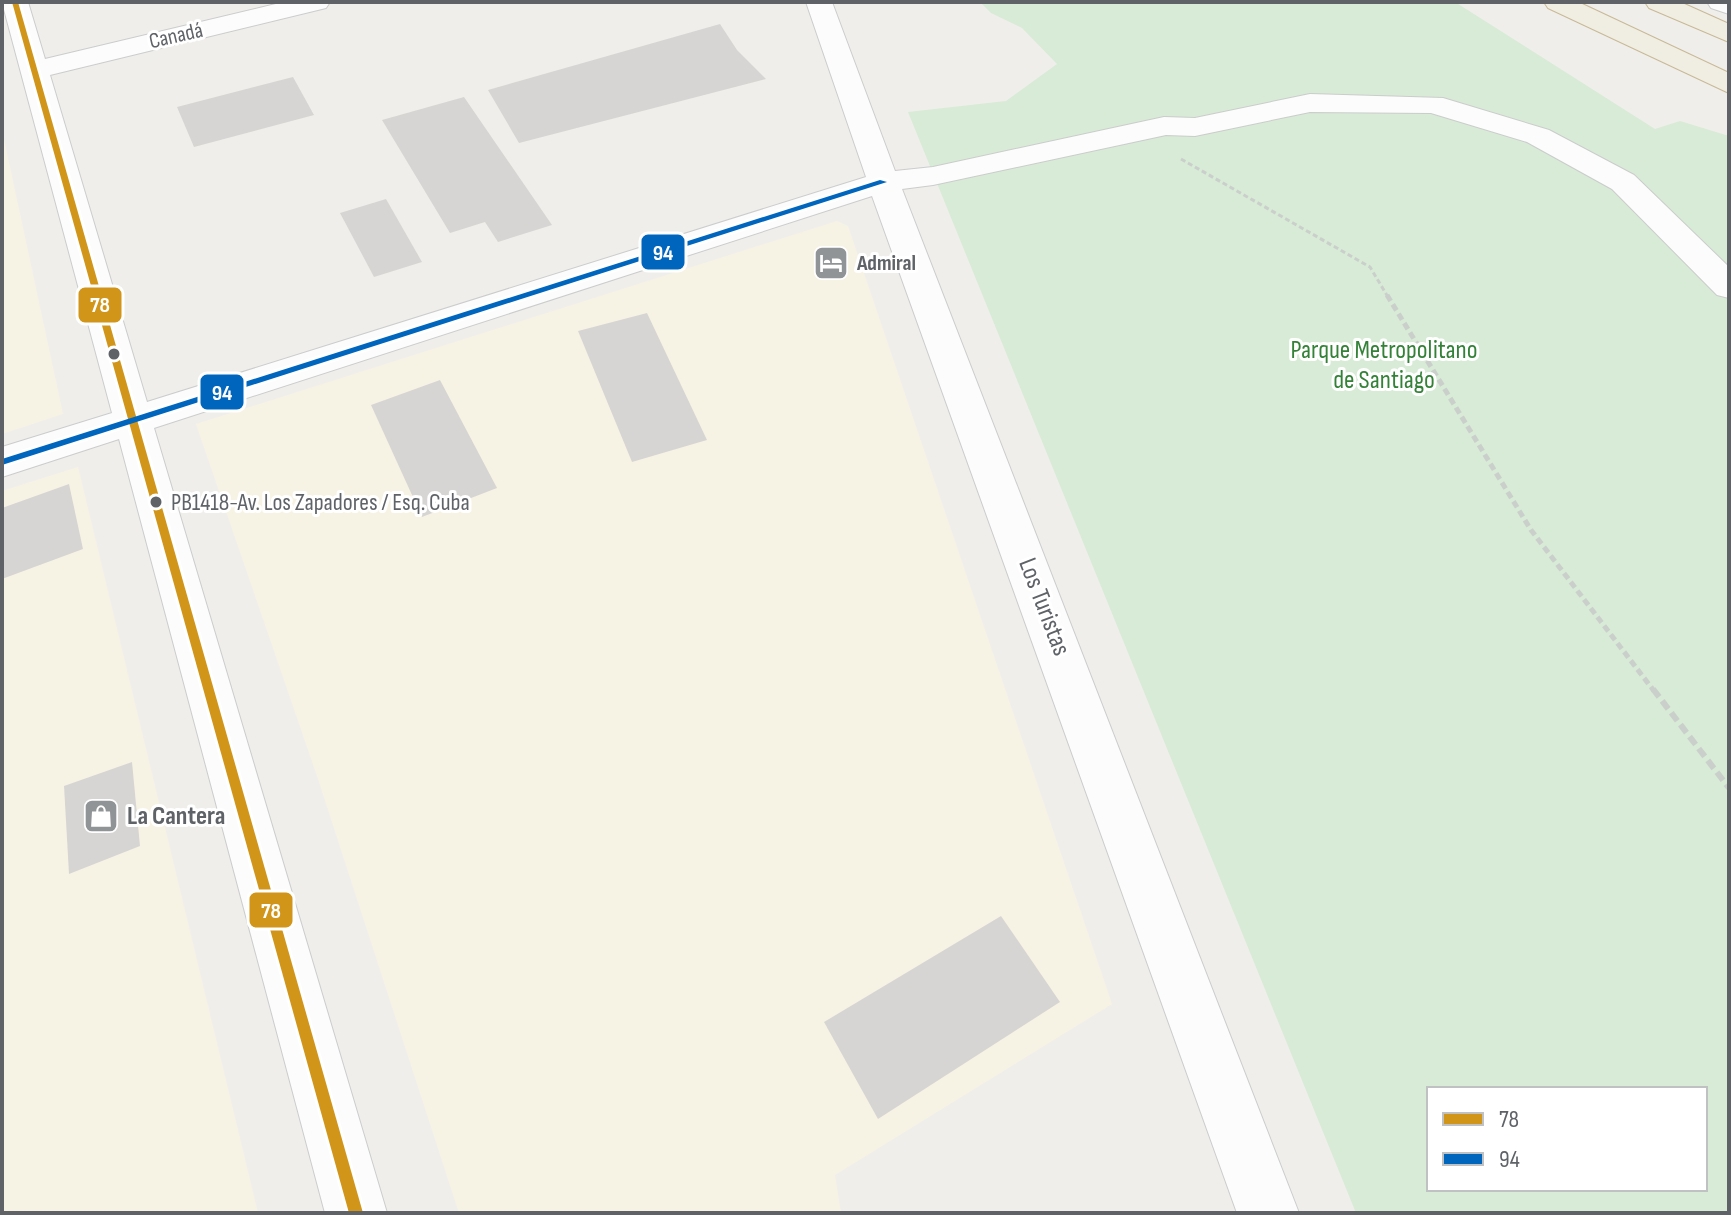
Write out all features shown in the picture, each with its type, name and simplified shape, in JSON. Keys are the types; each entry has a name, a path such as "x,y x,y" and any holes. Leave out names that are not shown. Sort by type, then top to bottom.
{"highway":[{"path":"1557,2 1729,84"},
{"path":"1582,2 1729,63"},
{"path":"1596,2 1729,63"},
{"path":"1658,2 1729,34"},
{"path":"1691,2 1729,18"}],"street":[{"path":"15,2 356,1213"},
{"name":"Canadá","path":"35,70 317,2"},
{"name":"Los Turistas","path":"819,2 883,182 1268,1213"},
{"path":"1720,2 1729,6"},
{"path":"2,462 883,182 933,176 1164,126 1195,127 1310,103 1433,104 1538,136 1623,182 1729,287"}],"path":[{"path":"1137,134 1370,267 1531,530 1729,788"}],"shaded area":[{"path":"2,130 63,414 2,434"},
{"path":"837,221 848,226 1112,1004 835,1175 841,1213 459,1213 318,779 196,424"},
{"path":"78,467 258,1213 2,1213 2,491"}],"green space":[{"name":"Parque Metropolitano de Santiago","path":"980,2 1455,2 1655,129 1680,121 1729,136 1729,1213 1356,1213 908,112 1006,101 1057,64 1022,28 991,13"}],"building":[{"path":"720,24 737,50 766,79 519,143 488,90"},
{"path":"293,77 314,115 194,147 177,107"},
{"path":"464,97 552,225 498,242 485,222 450,233 382,120"},
{"path":"386,199 422,262 374,277 340,213"},
{"path":"647,313 707,440 632,462 578,331"},
{"path":"440,380 497,488 422,517 371,405"},
{"path":"69,484 83,549 2,579 2,508"},
{"name":"La Cantera","path":"132,762 140,846 69,874 64,786"},
{"path":"1001,916 1060,1002 878,1119 824,1022"}],"transit line":[{"name":"78","path":"15,2 356,1213"},
{"name":"94","path":"2,462 883,182"}],"place":[{"name":"Admiral","path":"831,263"},
{"name":"PB1418-Av. Los Zapadores / Esq. Cuba","path":"156,502"},
{"name":"La Cantera","path":"101,816"}]}
